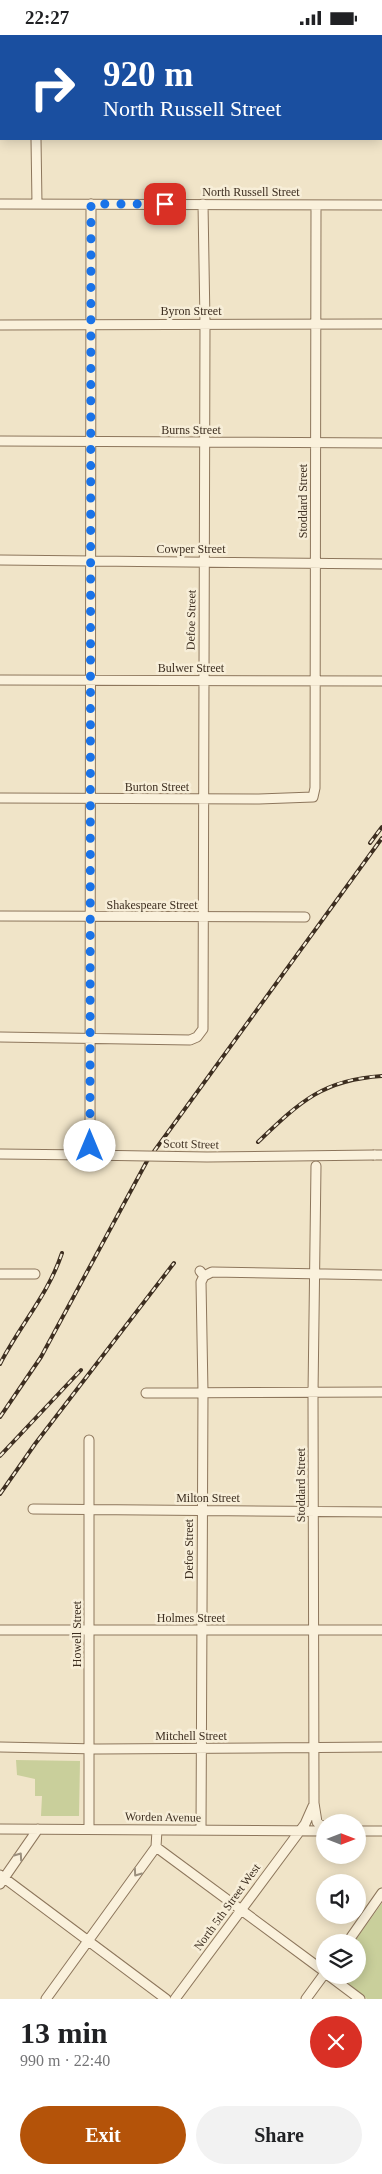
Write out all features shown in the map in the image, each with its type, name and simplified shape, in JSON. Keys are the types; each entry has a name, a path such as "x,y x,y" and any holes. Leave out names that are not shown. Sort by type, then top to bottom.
{"street":[{"path":"36,140 37,203"},
{"name":"North Russell Street","path":"0,204 382,205"},
{"path":"89,1150 91,204"},
{"name":"Defoe Street","path":"90,1038 190,1040 199,1035 203,1024 205,323 203,204"},
{"name":"Stoddard Street","path":"314,797 314,325 316,205"},
{"name":"Byron Street","path":"0,325 91,323 382,324"},
{"name":"Burns Street","path":"0,441 382,443"},
{"name":"Cowper Street","path":"0,560 382,564"},
{"name":"Bulwer Street","path":"0,679 382,681"},
{"name":"Burton Street","path":"0,799 314,797"},
{"name":"Shakespeare Street","path":"0,916 305,917"},
{"path":"0,1037 90,1038"},
{"name":"Scott Street","path":"0,1154 89,1150 206,1157 378,1155"},
{"name":"Stoddard Street","path":"316,1166 313,1394 314,1803 316,1816"},
{"name":"Defoe Street","path":"201,1830 202,1274 212,1272 314,1273"},
{"path":"314,1273 382,1275"},
{"path":"0,1274 35,1274"},
{"path":"146,1393 382,1393"},
{"name":"Howell Street","path":"88,1440 90,1631 88,1828"},
{"name":"Milton Street","path":"33,1509 382,1512"},
{"name":"Holmes Street","path":"0,1630 382,1630"},
{"name":"Mitchell Street","path":"0,1747 314,1749 382,1747"},
{"name":"Stoddard Street","path":"300,1831 310,1816 314,1803"},
{"name":"Worden Avenue","path":"0,1829 316,1830"},
{"path":"38,1829 1,1879 88,1940 166,1999"},
{"path":"46,1999 156,1847 156,1830"},
{"name":"North 5th Street West","path":"176,1999 300,1831"},
{"path":"366,1831 382,1831"},
{"path":"156,1847 316,1966"},
{"path":"353,1934 382,1893"},
{"path":"306,1999 317,1984"},
{"path":"340,1984 360,1999"}],"green space":[{"path":"16,1760 80,1761 79,1816 41,1816 42,1796 35,1796 35,1779 17,1775"},
{"path":"382,1903 382,1999 367,1999 349,1984 366,1984 366,1934 360,1934"}],"railway":[{"path":"370,843 382,827"},
{"path":"0,1417 41,1357 147,1161 382,838"},
{"path":"258,1142 287,1115 313,1095 343,1082 382,1076"},
{"path":"0,1364 42,1296 62,1253"},
{"path":"0,1494 35,1444 174,1263"},
{"path":"0,1456 81,1370"}],"route":[{"path":"90,1146 91,204 165,204"}]}
